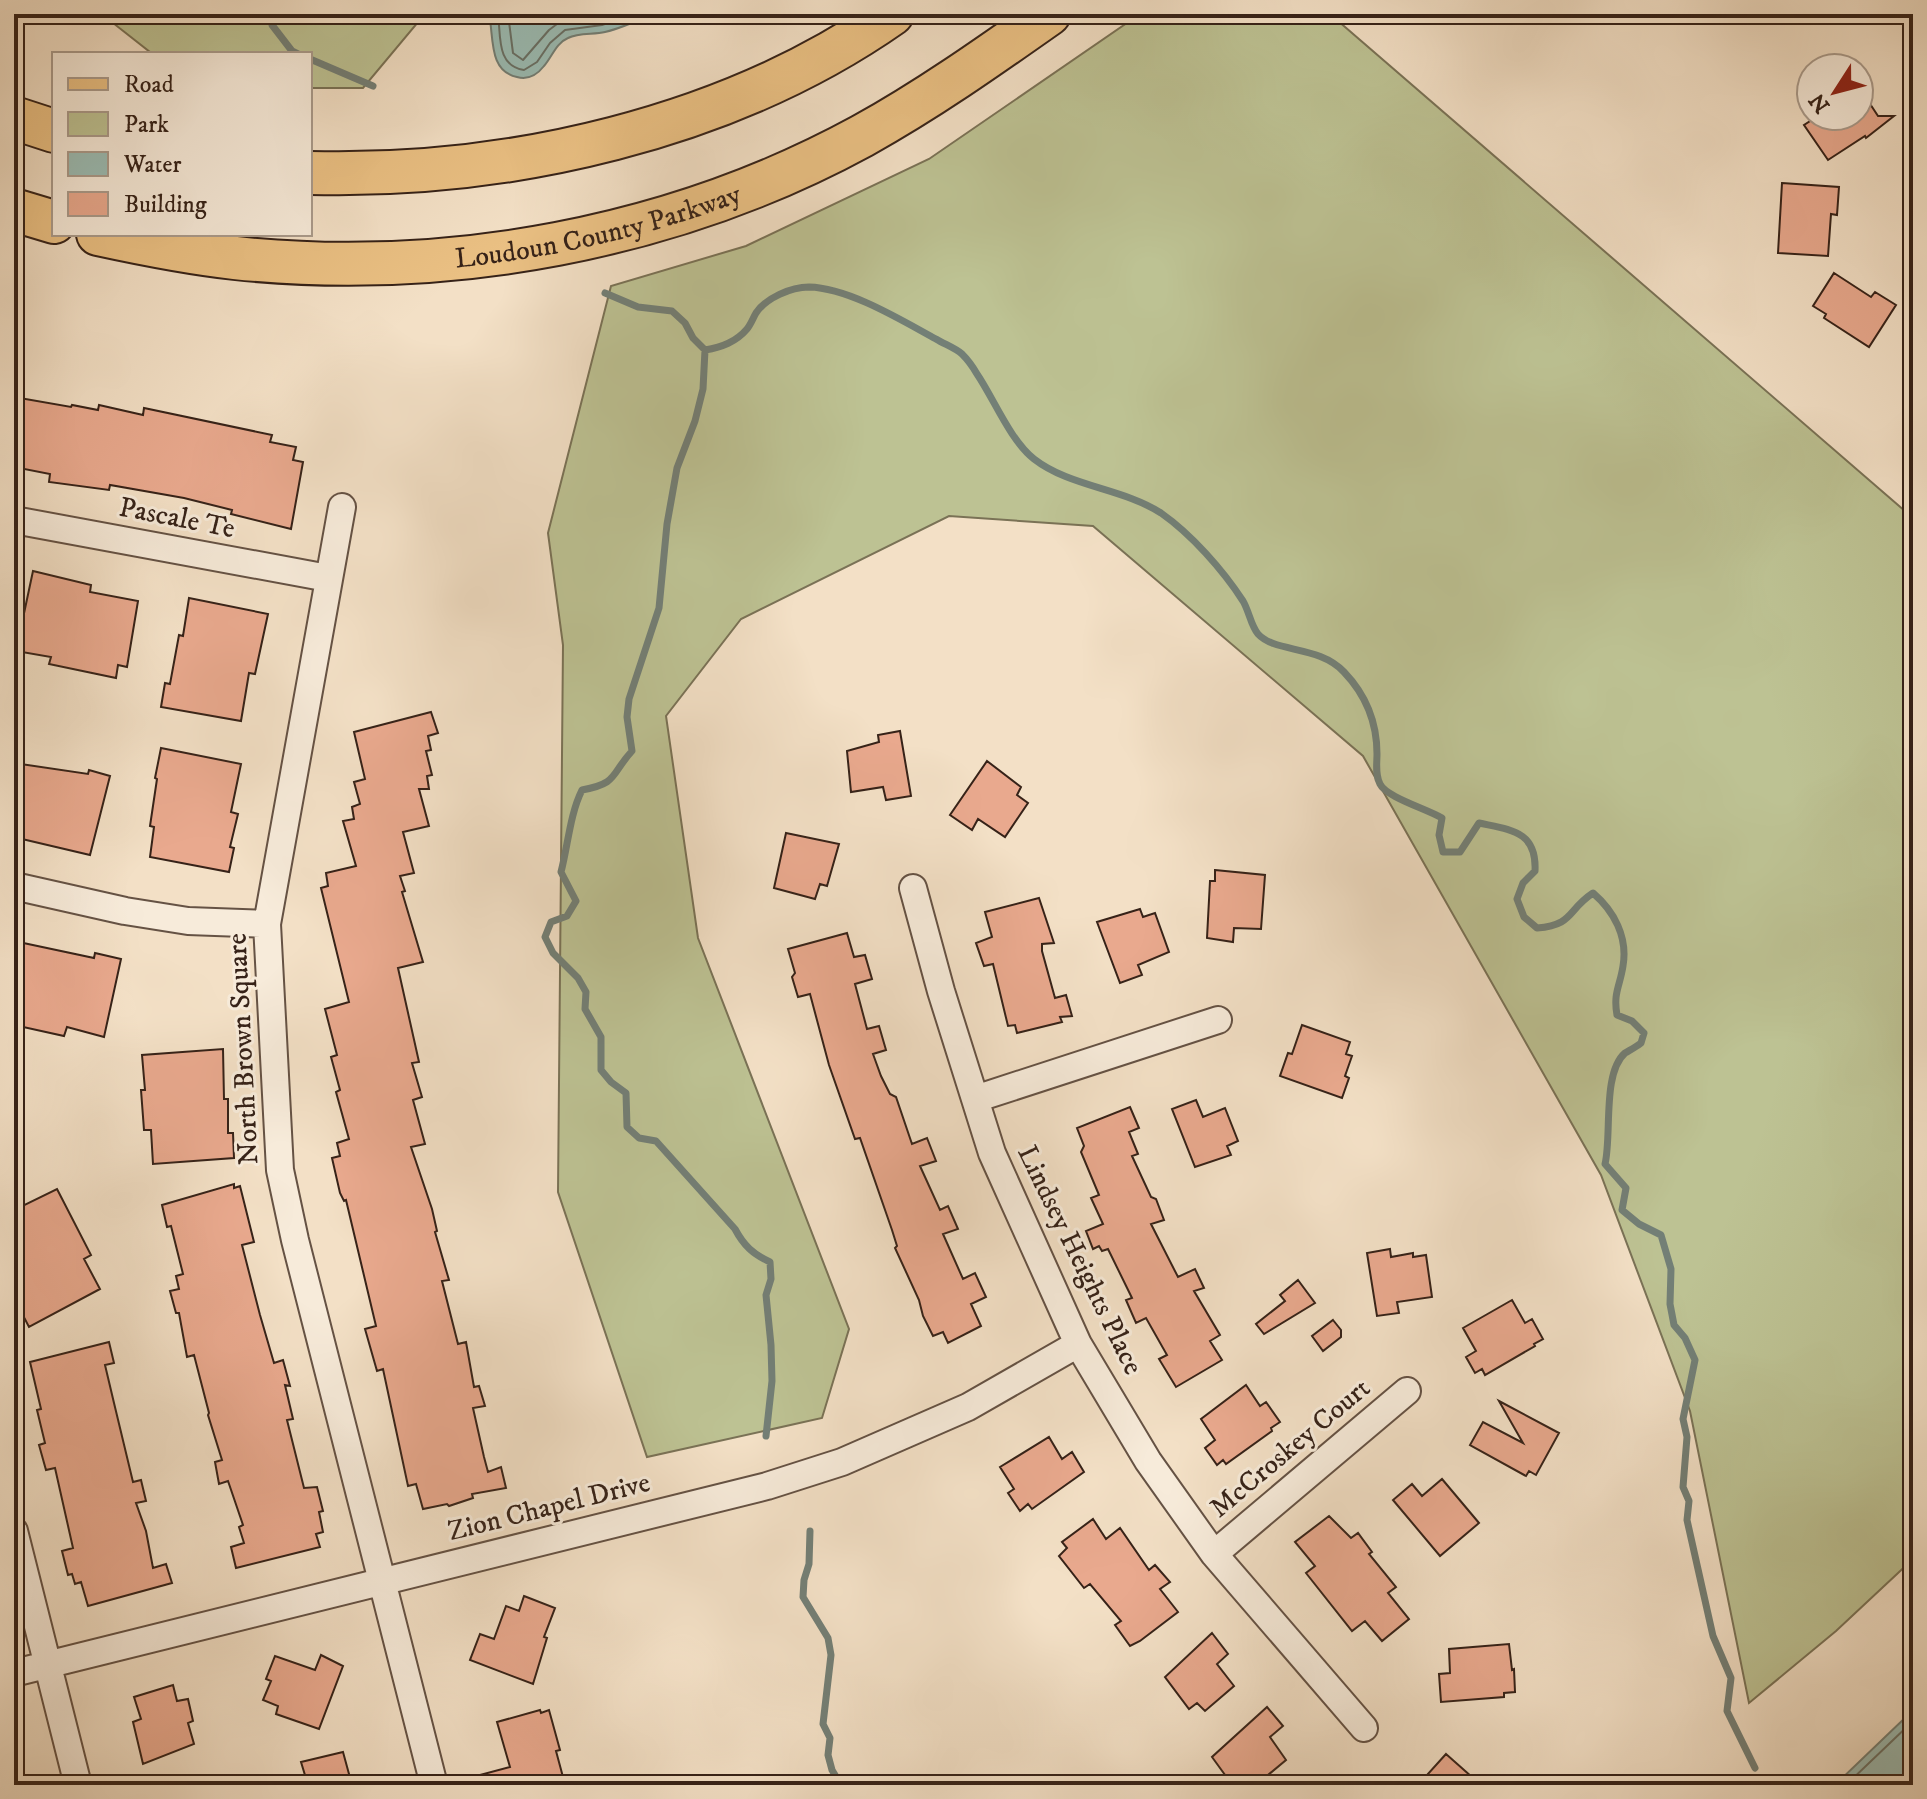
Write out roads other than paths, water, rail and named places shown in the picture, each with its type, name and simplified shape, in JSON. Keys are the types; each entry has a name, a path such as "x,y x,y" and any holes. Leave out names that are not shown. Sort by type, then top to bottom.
{"main road":[{"path":"312,173 370,175 452,168 521,160 592,143 718,104 828,54 892,14"},
{"name":"Loudoun County Parkway","path":"107,236 234,258 300,263 368,263 436,261 514,251 612,232 708,204 823,156 915,106 1049,14"},
{"path":"14,118 52,130"},
{"path":"14,210 52,221"}],"street":[{"name":"North Brown Square","path":"342,507 267,924 280,1170 295,1240 434,1785"},
{"name":"Pascale Te","path":"14,520 328,578"},
{"path":"14,886 125,911 188,921 267,924"},
{"name":"Lindsey Heights Place","path":"913,888 941,991 992,1153 1078,1344 1148,1461 1214,1554 1364,1728"},
{"path":"975,1099 1218,1020"},
{"name":"Zion Chapel Drive","path":"14,1673 767,1486 842,1462 968,1407 1078,1344"},
{"name":"McCroskey Court","path":"1214,1554 1407,1391"},
{"path":"14,1531 78,1785"}],"water":[{"path":"489,14 652,14 601,33 577,35 564,40 538,72 525,78 501,68 494,52"},
{"path":"1913,1711 1913,1785 1835,1785 1908,1715"}],"waterway":[{"path":"272,14 272,25 294,52"},
{"path":"312,60 373,86"},
{"path":"605,293 638,307 672,311 705,350 738,337 760,308 772,298 809,287 858,299 956,350 972,366 1010,430 1034,459 1064,476 1130,498 1161,513 1195,542 1226,577 1243,601 1258,634 1275,644 1322,657 1344,672 1364,700 1372,720 1380,784 1398,798 1442,818 1439,835 1443,852 1460,852 1479,823 1511,831 1527,840 1532,848 1535,871 1523,883 1517,899 1524,917 1537,928 1558,924 1593,893 1607,908 1618,925 1624,955 1616,995 1617,1015 1632,1021 1644,1033 1641,1043 1625,1053 1618,1062 1613,1075 1605,1164 1626,1188 1622,1210 1639,1224 1661,1235 1671,1269 1670,1304 1674,1325 1685,1338 1695,1360 1683,1419 1687,1437 1683,1487 1689,1501 1687,1520 1713,1636 1731,1678 1727,1711 1755,1768"},
{"path":"705,350 703,389 695,421 677,468 667,524 659,608 629,699 627,717 632,751 608,781 582,790 572,819 561,872 576,901 567,916 551,922 545,937 553,953 578,978 586,992 585,1009 601,1037 601,1070 626,1093 627,1127 639,1138 656,1141 746,1245 770,1262 771,1279 766,1295 772,1381 766,1436"},
{"path":"810,1531 809,1564 803,1597 828,1638 831,1655 823,1724 830,1738 828,1755 832,1770 841,1785"}]}
